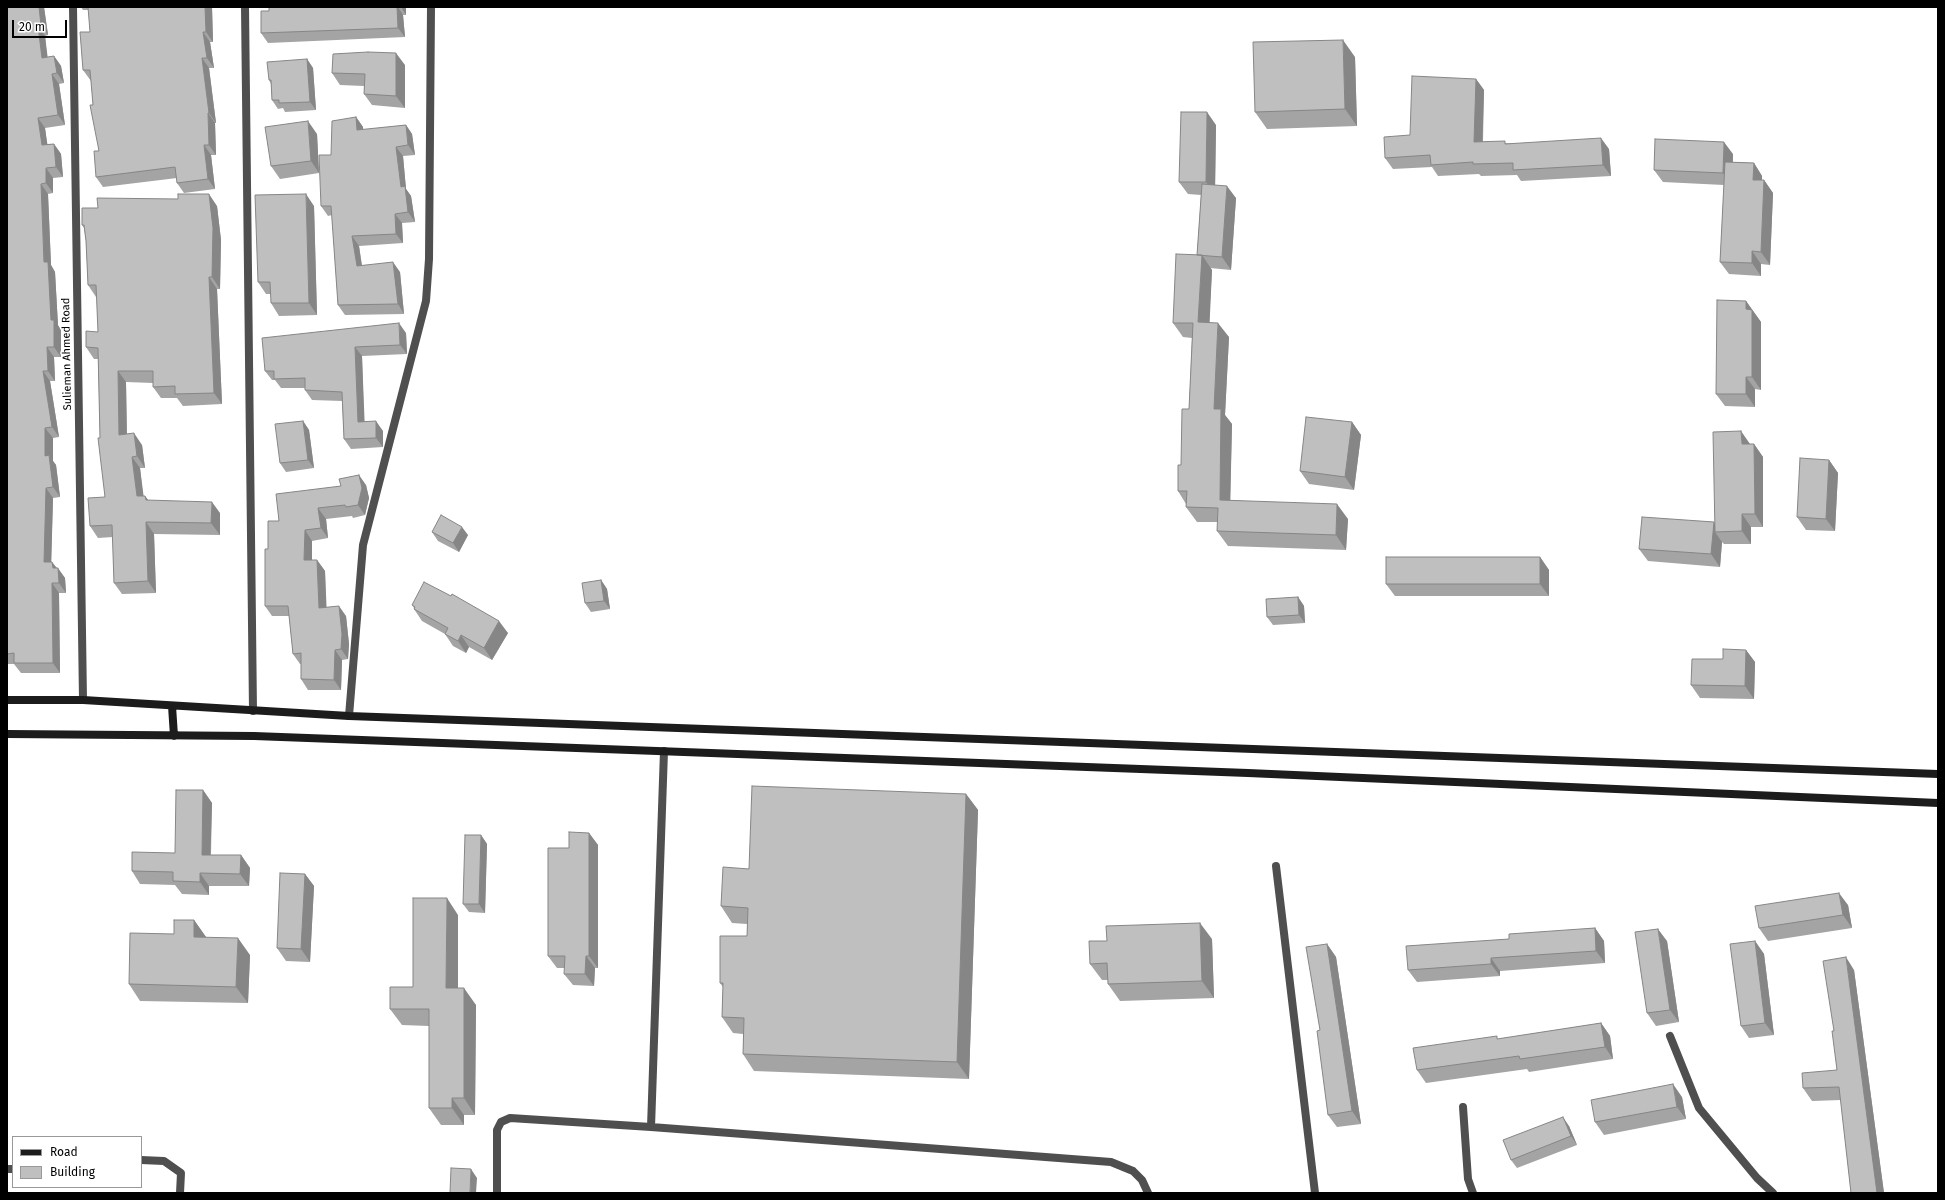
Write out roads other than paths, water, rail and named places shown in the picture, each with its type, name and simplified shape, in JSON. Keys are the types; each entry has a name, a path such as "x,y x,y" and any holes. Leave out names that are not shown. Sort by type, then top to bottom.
{"street":[{"name":"Sulieman Ahmed Road","path":"73,7 83,700"},
{"path":"245,7 253,711"},
{"path":"349,716 364,545 426,301 429,259 431,7"},
{"path":"7,700 83,700 349,716 1938,774"},
{"path":"172,706 174,736"},
{"path":"7,734 254,736 1248,773 1938,803"},
{"path":"651,1127 664,751"},
{"path":"1276,866 1315,1193"},
{"path":"1670,1036 1699,1108 1757,1178 1773,1193"},
{"path":"1463,1107 1468,1178 1473,1193"},
{"path":"497,1193 497,1130 500,1122 510,1118 651,1127 1111,1162 1133,1171 1142,1180 1148,1193"},
{"path":"142,1160 164,1161 181,1173 180,1193"}]}
